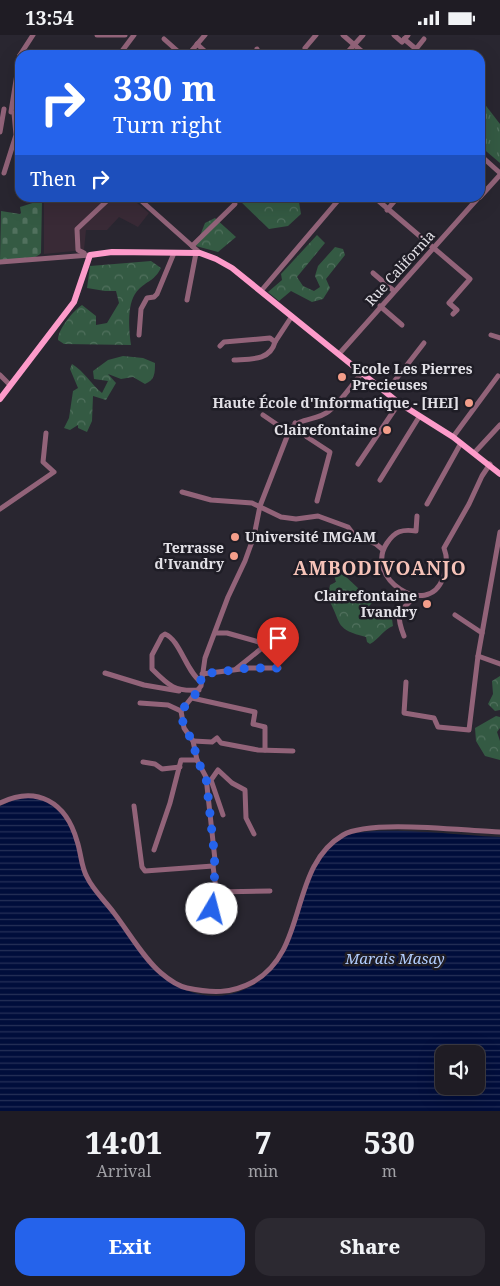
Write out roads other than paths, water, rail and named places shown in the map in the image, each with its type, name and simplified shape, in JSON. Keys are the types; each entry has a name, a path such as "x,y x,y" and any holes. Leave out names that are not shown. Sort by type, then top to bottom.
{"main road":[{"path":"0,399 74,302 90,255 198,253 216,259 232,268 399,403 475,452 500,474"}],"street":[{"path":"23,50 33,35"},
{"path":"97,35 125,35"},
{"path":"123,50 134,35"},
{"path":"192,50 205,35"},
{"path":"305,48 316,35"},
{"path":"343,35 360,50"},
{"path":"350,50 363,35"},
{"path":"394,35 402,41 406,37 416,49 424,39"},
{"path":"164,39 176,50"},
{"path":"197,44 204,50"},
{"path":"15,97 13,113 15,128"},
{"path":"0,132 2,108 13,113"},
{"path":"4,173 15,138"},
{"path":"485,160 500,174"},
{"name":"Rue California","path":"485,191 500,174"},
{"path":"90,255 78,250 77,229 106,202"},
{"path":"142,202 198,253 187,300"},
{"path":"261,291 337,202"},
{"path":"379,202 470,279 449,303 457,310 454,314"},
{"path":"387,210 394,202"},
{"name":"Rue California","path":"338,354 475,202"},
{"path":"192,246 235,204"},
{"path":"139,335 141,309 147,298 154,297 157,293 174,253"},
{"path":"0,262 90,255"},
{"path":"373,273 394,291"},
{"path":"380,306 402,325"},
{"path":"234,360 264,357 273,350 275,342 292,316"},
{"path":"491,335 500,338"},
{"path":"220,346 224,342 270,338 275,342"},
{"path":"386,392 424,343"},
{"path":"181,711 199,690 215,633 230,590 254,536 260,506 288,432 295,423 329,411 362,372"},
{"path":"0,375 10,385"},
{"path":"453,437 498,376"},
{"path":"358,464 399,403"},
{"path":"263,415 288,432"},
{"path":"380,480 419,417"},
{"path":"295,423 307,437 330,452 317,501"},
{"path":"475,452 500,425"},
{"path":"0,509 54,472 43,462 46,433"},
{"path":"427,504 461,443"},
{"path":"417,516 416,531 401,530 390,537 382,549 381,563 384,573 398,588 415,596 430,594 441,585 448,557 444,548 490,464"},
{"path":"182,492 211,500 240,501 260,506 281,517 296,519 318,516 348,527 360,539 376,544 382,549"},
{"path":"458,523 464,527"},
{"path":"406,682 404,713 434,717 438,727 469,730 478,656 500,532"},
{"path":"404,636 398,620 399,613 415,596"},
{"path":"454,615 482,633"},
{"path":"215,633 227,633 259,642 262,648 236,669"},
{"path":"182,691 164,682 152,669 152,655 162,636 172,637 191,672 201,682"},
{"path":"478,656 500,664"},
{"path":"202,674 236,669 278,668"},
{"path":"105,673 144,685 182,691 199,690"},
{"path":"192,698 255,712 253,723 265,727 265,750"},
{"path":"140,703 168,705 181,711"},
{"path":"181,711 184,728 193,741 197,760 209,779 223,815"},
{"path":"193,741 212,742 217,738 221,743 265,750 293,751"},
{"path":"154,850 155,840 170,803 181,760 197,760"},
{"path":"143,763 155,764 162,769 180,767"},
{"path":"212,909 215,892 213,866 215,860 209,779 218,770 232,783 245,790 246,819 254,834"},
{"path":"0,803 13,797 29,794 47,799 61,811 77,840 86,877 159,972 184,987 208,992 233,990 246,985 265,975 272,967 290,938 304,890 319,857 332,842 344,834 358,829 382,827 500,832"},
{"path":"134,806 142,867 145,871 213,866"},
{"path":"215,892 270,891"}],"water":[{"name":"Marais Masay","path":"30,797 48,802 62,814 72,830 83,870 160,975 184,990 212,996 231,994 258,982 277,964 289,942 314,869 326,850 345,836 376,831 397,831 500,837 500,1111 0,1111 0,806 14,800"}],"place":[{"name":"Ecole Les Pierres Precieuses","path":"342,377"},
{"name":"Haute École d'Informatique - [HEI]","path":"469,403"},
{"name":"Clairefontaine","path":"387,430"},
{"name":"Université IMGAM","path":"235,537"},
{"name":"Terrasse d'Ivandry","path":"234,556"},
{"name":"Clairefontaine Ivandry","path":"427,604"}],"district":[{"name":"AMBODIVOANJO","path":"380,568"}]}
